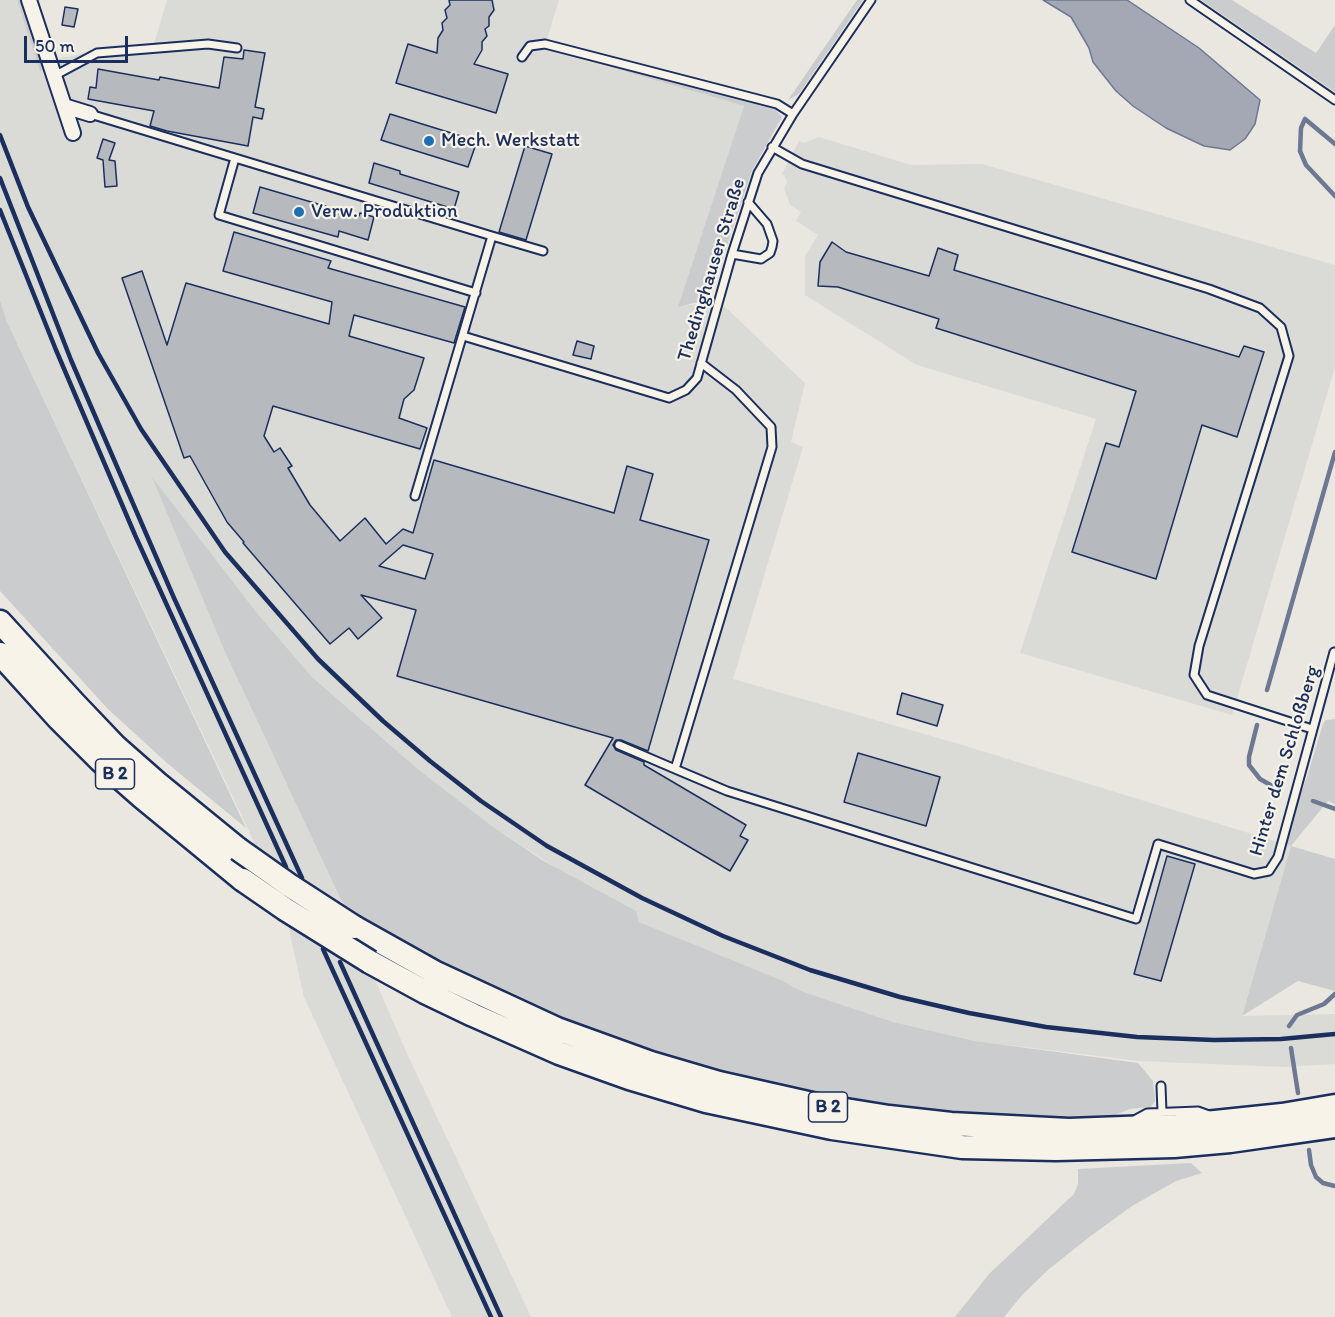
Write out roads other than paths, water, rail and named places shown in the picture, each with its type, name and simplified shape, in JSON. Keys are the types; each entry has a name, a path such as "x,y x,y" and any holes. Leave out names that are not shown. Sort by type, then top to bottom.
{"main road":[{"name":"B 2","path":"0,622 116,747 238,849 288,885 354,927 453,982 557,1029 651,1063 719,1083 821,1106 889,1117 1012,1128 1119,1129 1229,1121 1335,1106"},
{"name":"B 2","path":"0,654 100,760 243,880 313,927 425,992 559,1053 609,1071 706,1101 832,1128 962,1147 1056,1149 1185,1145 1288,1134 1335,1126"}],"street":[{"path":"29,0 74,133"},
{"path":"64,106 90,114"}],"lane":[{"name":"Thedinghauser Straße","path":"463,336 669,398 686,390 697,378 732,254 758,173 793,114 871,0"},
{"path":"1190,0 1335,100"},
{"path":"54,76 97,53 208,44 237,48"},
{"path":"522,57 530,46 545,44 777,104 793,114"},
{"path":"90,114 543,251"},
{"path":"772,147 802,164 1209,289 1260,308 1281,327 1289,356 1199,646 1194,675 1207,695 1312,729"},
{"path":"235,158 219,215 476,293"},
{"path":"732,254 761,259 772,247 767,224 748,202"},
{"path":"415,496 492,236"},
{"path":"619,745 675,769 772,447 771,427 736,390 701,363"},
{"name":"Hinter dem Schloßberg","path":"675,769 727,791 1136,919 1158,844 1254,874 1269,871 1278,858 1335,652"},
{"path":"1161,1086 1162,1112"},
{"path":"1119,1129 1147,1113 1198,1111 1229,1121"}],"waterway":[{"path":"1335,144 1305,119 1301,128 1300,151 1306,165 1335,196"},
{"path":"1267,690 1335,452"},
{"path":"1257,725 1249,765 1260,779 1274,787"},
{"path":"1313,801 1335,809"},
{"path":"1289,1026 1297,1015 1324,1004 1335,994"},
{"path":"1291,1048 1298,1093"},
{"path":"1309,1150 1311,1165 1316,1177 1323,1183 1335,1186"}],"railway":[{"path":"0,135 28,207 98,353 141,429 225,552 318,659 383,721 481,801 547,846 642,898 723,936 810,970 900,997 1046,1027 1137,1037 1214,1040 1281,1039 1335,1034"},
{"path":"0,178 71,360 102,432 174,598 302,878"},
{"path":"0,210 56,350 135,535 286,867"},
{"path":"323,949 491,1317"},
{"path":"340,962 501,1317"}],"place":[{"name":"Mech. Werkstatt","path":"429,141"},
{"name":"Verw. Produktion","path":"299,212"}]}
